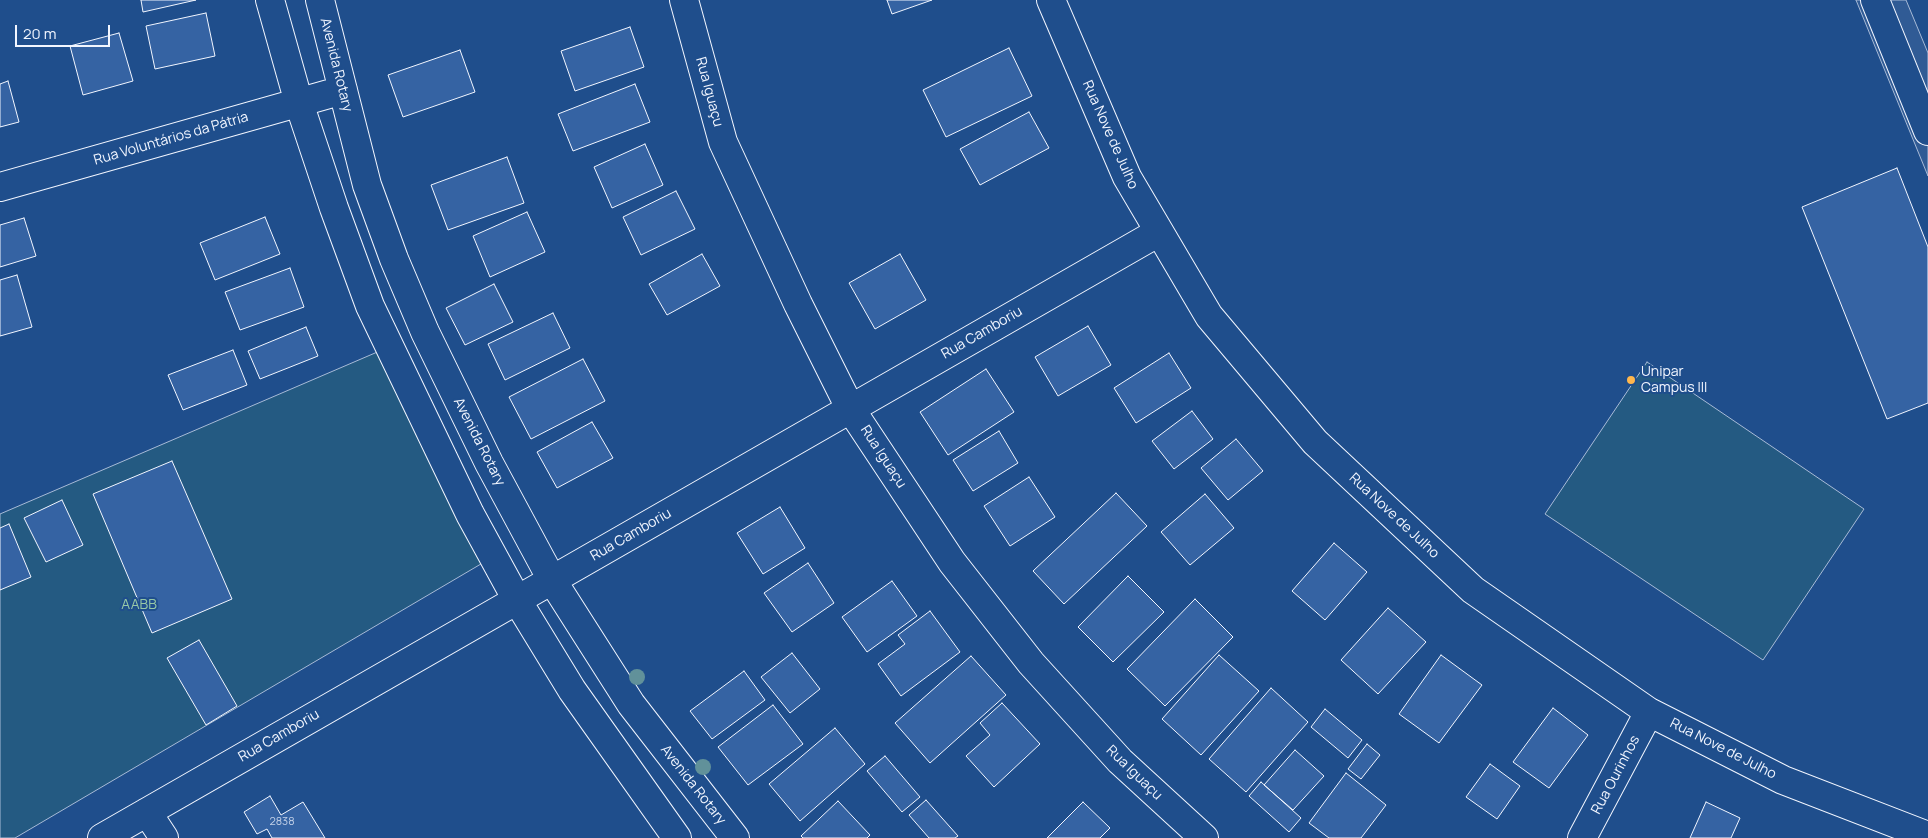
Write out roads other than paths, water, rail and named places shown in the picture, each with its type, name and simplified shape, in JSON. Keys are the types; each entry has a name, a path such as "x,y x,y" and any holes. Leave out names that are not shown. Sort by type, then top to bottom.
{"street":[{"path":"270,0 299,103 334,208 370,306 470,514 518,600 572,690 677,838"},
{"name":"Avenida Rotary","path":"320,0 367,185 394,259 417,314 489,463 552,580 631,704 735,838"},
{"name":"Rua Iguaçu","path":"684,0 723,142 798,304 850,408 952,562 1031,663 1120,761 1204,838"},
{"name":"Rua Nove de Julho","path":"1051,0 1127,177 1209,316 1315,442 1473,590 1649,712 1783,780 1928,836"},
{"path":"1875,0 1928,131"},
{"name":"Rua Voluntários da Pátria","path":"0,188 343,90"},
{"name":"Rua Camboriu","path":"102,838 1160,232"},
{"name":"Rua Ourinhos","path":"1582,838 1649,712"},
{"path":"147,812 164,838"}],"place":[{"name":"Unipar Campus III","path":"1631,380"}],"park label":[{"name":"AABB","path":"139,605"}]}
